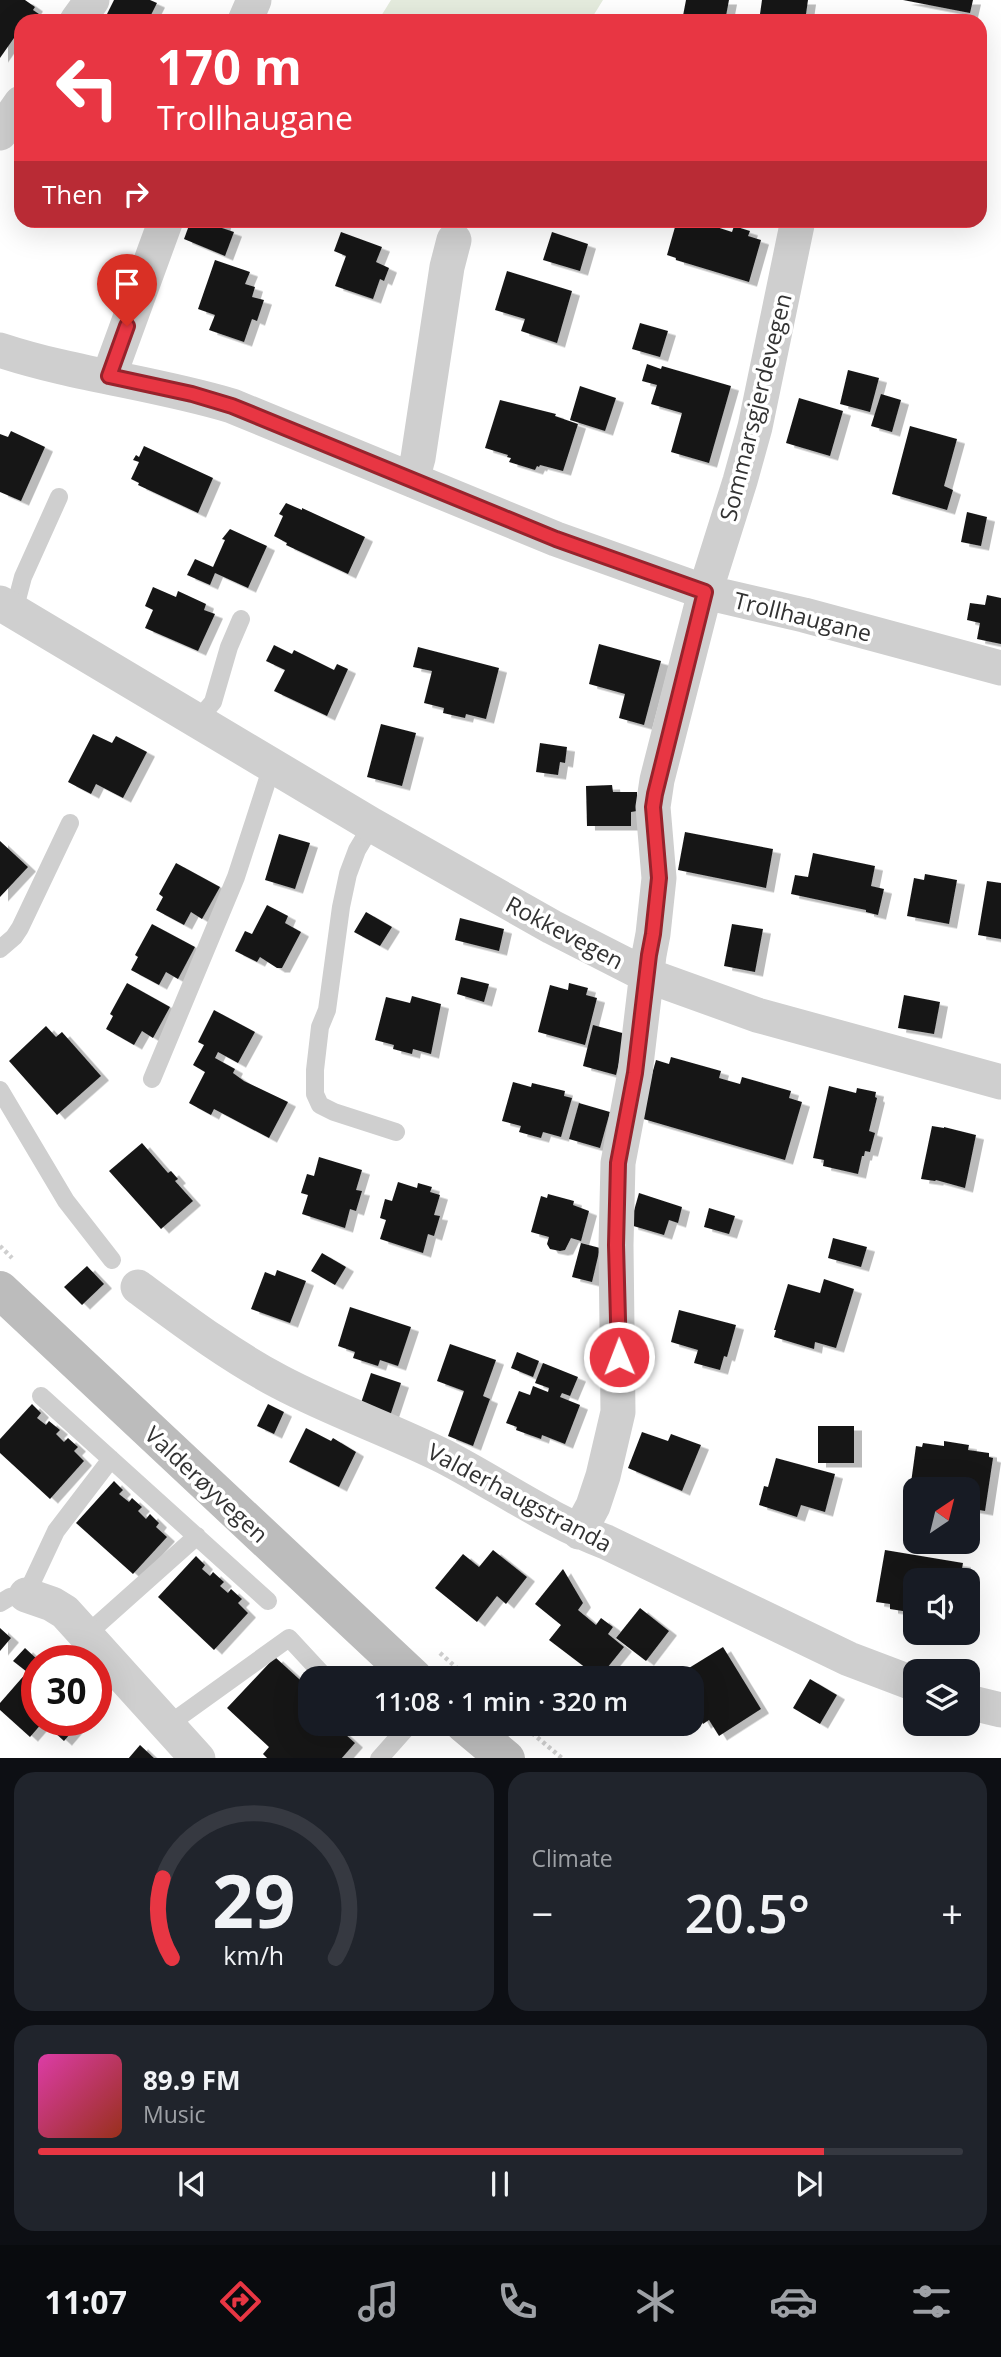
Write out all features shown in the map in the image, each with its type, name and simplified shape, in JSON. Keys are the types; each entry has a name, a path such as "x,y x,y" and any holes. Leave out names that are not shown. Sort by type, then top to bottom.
{"main road":[{"name":"Valderøyvegen","path":"0,1290 401,1666"},
{"path":"495,1736 518,1745"}],"street":[{"path":"0,133 14,113"},
{"path":"109,376 163,228"},
{"name":"Sommarsgjerdevegen","path":"579,1532 593,1506 603,1476 618,1412 618,1163 635,1073 659,878 653,807 657,780 705,592 737,494 755,427 796,228"},
{"path":"412,480 418,458 447,267 454,240"},
{"name":"Trollhaugane","path":"0,350 61,367 192,394 232,406 556,539 705,592 804,615 1001,668"},
{"name":"Rokkevegen","path":"7,607 372,825 552,927 646,975 757,1015 1001,1082"},
{"name":"Valderhaugstranda","path":"138,1287 203,1336 282,1383 425,1447 579,1532 606,1542 849,1659 903,1679"},
{"path":"13,1599 37,1597 59,1608 197,1758"},
{"path":"980,1705 1001,1710"}],"lane":[{"name":"Rokkevegen","path":"7,607 59,497"},
{"path":"197,721 213,702 229,647 241,619"},
{"path":"152,1079 236,877 272,766"},
{"path":"0,948 14,937 20,928 70,823"},
{"path":"372,825 357,850 348,874 341,907 327,1010 320,1027 315,1094 320,1104 334,1112 396,1132"},
{"path":"0,1090 66,1201 112,1260"},
{"path":"41,1396 268,1601"},
{"path":"13,1599 56,1531 111,1459"},
{"path":"86,1635 197,1536"},
{"path":"168,1725 289,1638 315,1666"},
{"path":"380,1758 400,1736"}],"path":[{"path":"518,1745 560,1758"}],"shaded area":[{"path":"391,0 603,0 594,14 382,14"}],"building":[{"path":"0,0 25,0 35,7 33,10 39,14 14,14 14,38 0,58"},
{"path":"114,0 150,0 157,3 152,14 107,14"},
{"path":"686,0 729,0 726,14 683,14"},
{"path":"762,0 808,0 806,14 760,14"},
{"path":"903,0 973,0 970,13"},
{"path":"188,228 222,228 234,232 225,256 184,239"},
{"path":"675,228 720,228 732,232 733,228 740,228 750,231 748,236 761,240 749,282 667,255"},
{"path":"341,232 382,247 376,262 389,268 384,281 380,279 373,299 335,286 346,256 334,251"},
{"path":"552,232 588,244 580,271 543,260"},
{"path":"215,260 250,272 245,284 255,287 252,297 264,300 257,321 252,319 244,342 209,330 215,315 198,309"},
{"path":"507,271 572,291 557,343 521,331 525,319 495,310"},
{"path":"640,323 668,331 660,357 632,349"},
{"path":"647,364 731,386 709,463 671,452 682,413 651,404 657,385 642,381"},
{"path":"848,370 879,378 870,412 840,404"},
{"path":"580,386 616,398 605,431 570,420"},
{"path":"881,394 901,400 892,432 871,426"},
{"path":"799,398 843,411 830,456 786,443"},
{"path":"500,400 556,414 555,416 578,424 563,471 540,465 535,470 509,462 511,458 507,457 508,455 485,448"},
{"path":"910,426 957,439 944,486 953,490 947,510 892,494"},
{"path":"11,431 45,447 21,501 0,492 0,434 8,437"},
{"path":"144,446 213,478 198,513 138,485 139,483 131,479 139,462 133,460 136,455 139,457"},
{"path":"286,503 365,537 348,574 286,545 287,543 274,536 283,516 279,514"},
{"path":"967,512 987,517 981,546 961,542"},
{"path":"230,529 267,546 248,588 215,573 210,585 187,575 195,559 213,567 225,540 222,539"},
{"path":"153,587 176,597 178,591 206,604 204,610 215,614 198,651 145,628 153,610 145,606"},
{"path":"987,595 1001,598 1001,644 977,639 980,623 967,620 970,603 985,605"},
{"path":"599,644 661,661 644,725 619,718 625,694 589,684"},
{"path":"274,645 292,654 294,650 334,670 337,664 348,669 327,716 274,691 285,670 266,661"},
{"path":"418,647 499,668 486,719 466,714 465,718 443,713 444,708 424,703 432,671 413,667"},
{"path":"381,724 416,733 402,786 367,777"},
{"path":"93,734 112,743 116,736 147,752 123,798 96,784 91,794 68,782"},
{"path":"540,743 567,747 565,763 560,762 558,775 536,772"},
{"path":"612,785 613,792 637,792 637,811 631,812 631,826 587,826 586,786"},
{"path":"685,832 773,849 766,888 678,870"},
{"path":"279,834 310,843 295,889 265,880"},
{"path":"0,841 28,867 0,897"},
{"path":"813,853 875,866 871,886 884,889 878,915 791,894 795,875 808,877"},
{"path":"176,863 220,887 202,919 191,912 184,925 156,910 163,897 159,894"},
{"path":"925,874 957,880 949,924 907,916 914,878 924,880"},
{"path":"987,881 1001,883 1001,939 978,935"},
{"path":"267,905 288,916 285,923 301,932 282,968 277,968 260,957 257,962 235,951 245,931 252,934"},
{"path":"366,912 392,927 380,946 354,932"},
{"path":"460,918 504,929 499,951 455,940"},
{"path":"152,924 195,947 178,979 166,972 159,985 131,970 138,957 135,955"},
{"path":"732,924 763,929 755,972 724,966"},
{"path":"461,977 489,984 484,1002 457,994"},
{"path":"127,983 170,1007 153,1038 142,1031 134,1045 106,1029 113,1016 110,1014"},
{"path":"569,983 588,988 586,995 597,998 585,1045 538,1032 550,985 568,990"},
{"path":"904,995 940,1002 934,1034 898,1028"},
{"path":"412,996 441,1004 431,1054 413,1049 412,1054 375,1040 386,997 410,1003"},
{"path":"214,1010 255,1032 238,1063 218,1052 215,1058 235,1069 233,1073 244,1081 288,1102 269,1138 214,1109 211,1115 189,1103 205,1072 193,1065 204,1045 198,1042"},
{"path":"593,1025 626,1034 616,1075 583,1066"},
{"path":"46,1026 56,1037 62,1032 101,1076 57,1115 9,1061"},
{"path":"671,1057 721,1071 719,1078 740,1084 742,1077 791,1091 789,1098 802,1102 785,1160 640,1118 656,1060 669,1064"},
{"path":"513,1082 531,1087 532,1083 565,1091 564,1096 572,1098 561,1137 543,1132 541,1138 519,1132 521,1126 502,1121"},
{"path":"829,1086 856,1093 857,1088 876,1092 869,1131 875,1133 870,1152 865,1151 862,1156 858,1174 823,1166 824,1160 813,1158"},
{"path":"579,1103 610,1112 600,1148 569,1139"},
{"path":"932,1126 976,1135 965,1188 921,1179"},
{"path":"142,1143 168,1173 171,1171 178,1179 175,1181 193,1201 161,1229 109,1171"},
{"path":"319,1157 362,1170 356,1190 362,1191 356,1211 350,1209 345,1228 302,1214 308,1195 301,1193 307,1174 314,1176"},
{"path":"398,1182 417,1188 418,1183 432,1187 430,1192 440,1195 434,1215 440,1216 434,1236 428,1234 423,1253 380,1239 386,1220 380,1218 385,1199 392,1201"},
{"path":"639,1193 682,1207 678,1223 669,1220 664,1235 630,1225"},
{"path":"548,1194 574,1201 573,1205 589,1211 581,1241 571,1238 565,1250 550,1249 547,1244 549,1237 531,1232 541,1196 547,1198"},
{"path":"709,1208 735,1216 729,1234 704,1227"},
{"path":"833,1238 867,1247 861,1267 828,1258"},
{"path":"581,1243 600,1248 592,1282 572,1277"},
{"path":"322,1253 346,1267 335,1285 311,1271"},
{"path":"87,1266 104,1284 82,1305 64,1287"},
{"path":"277,1270 306,1281 290,1323 251,1309 265,1272 275,1276"},
{"path":"824,1279 854,1289 836,1348 815,1342 814,1349 774,1337 788,1284 820,1293"},
{"path":"350,1307 411,1327 398,1366 380,1360 378,1366 353,1358 355,1352 338,1346"},
{"path":"679,1310 736,1325 727,1357 724,1356 720,1370 694,1363 698,1350 671,1342"},
{"path":"450,1344 496,1360 483,1396 490,1399 473,1446 448,1436 464,1391 437,1381"},
{"path":"517,1352 539,1361 533,1377 511,1368"},
{"path":"543,1363 578,1377 570,1396 562,1393 560,1397 580,1405 565,1444 542,1435 541,1439 516,1430 517,1427 506,1423 519,1391 530,1395 533,1386 548,1392 549,1388 535,1383"},
{"path":"371,1373 401,1383 390,1416 360,1406"},
{"path":"32,1404 41,1413 37,1418 46,1425 49,1421 60,1430 56,1434 64,1442 68,1438 78,1447 74,1451 84,1461 50,1499 0,1453 0,1439"},
{"path":"268,1404 284,1412 274,1434 257,1426"},
{"path":"818,1426 854,1426 854,1463 818,1463"},
{"path":"306,1428 331,1441 333,1438 356,1452 339,1487 289,1462"},
{"path":"642,1432 668,1441 671,1434 701,1445 682,1491 628,1468"},
{"path":"944,1441 969,1445 968,1450 989,1453 989,1457 993,1458 985,1511 980,1510 980,1477 912,1477 916,1446 922,1447 923,1443 944,1446"},
{"path":"776,1458 835,1474 825,1512 801,1505 797,1517 759,1505 764,1486 768,1487"},
{"path":"114,1481 123,1490 119,1494 129,1502 132,1498 142,1507 138,1511 146,1519 150,1514 159,1523 156,1527 167,1537 133,1574 76,1523"},
{"path":"493,1550 527,1577 506,1604 497,1596 477,1622 435,1588 463,1554 479,1567"},
{"path":"885,1550 963,1563 962,1568 903,1568 903,1611 890,1609 890,1604 876,1602"},
{"path":"196,1556 205,1565 202,1569 210,1576 213,1572 224,1582 220,1586 228,1593 231,1589 242,1599 238,1603 248,1613 214,1650 158,1597"},
{"path":"563,1569 583,1603 578,1610 596,1625 601,1618 613,1627 608,1634 624,1647 609,1666 583,1666 549,1640 561,1625 535,1604"},
{"path":"640,1608 669,1631 646,1661 616,1638"},
{"path":"0,1628 11,1638 0,1651"},
{"path":"723,1647 761,1709 719,1736 709,1720 704,1723 704,1666 692,1666"},
{"path":"21,1652 21,1667 13,1661"},
{"path":"275,1657 298,1678 298,1736 347,1736 355,1743 342,1758 267,1758 263,1754 269,1747 227,1708"},
{"path":"21,1679 21,1729 0,1710 0,1703"},
{"path":"810,1679 837,1695 820,1724 793,1708"},
{"path":"140,1745 154,1758 129,1758"}],"route":[{"path":"127,326 109,376 192,394 232,406 556,539 705,592 657,780 653,807 659,878 635,1073 618,1163 616,1245 619,1357"}]}
